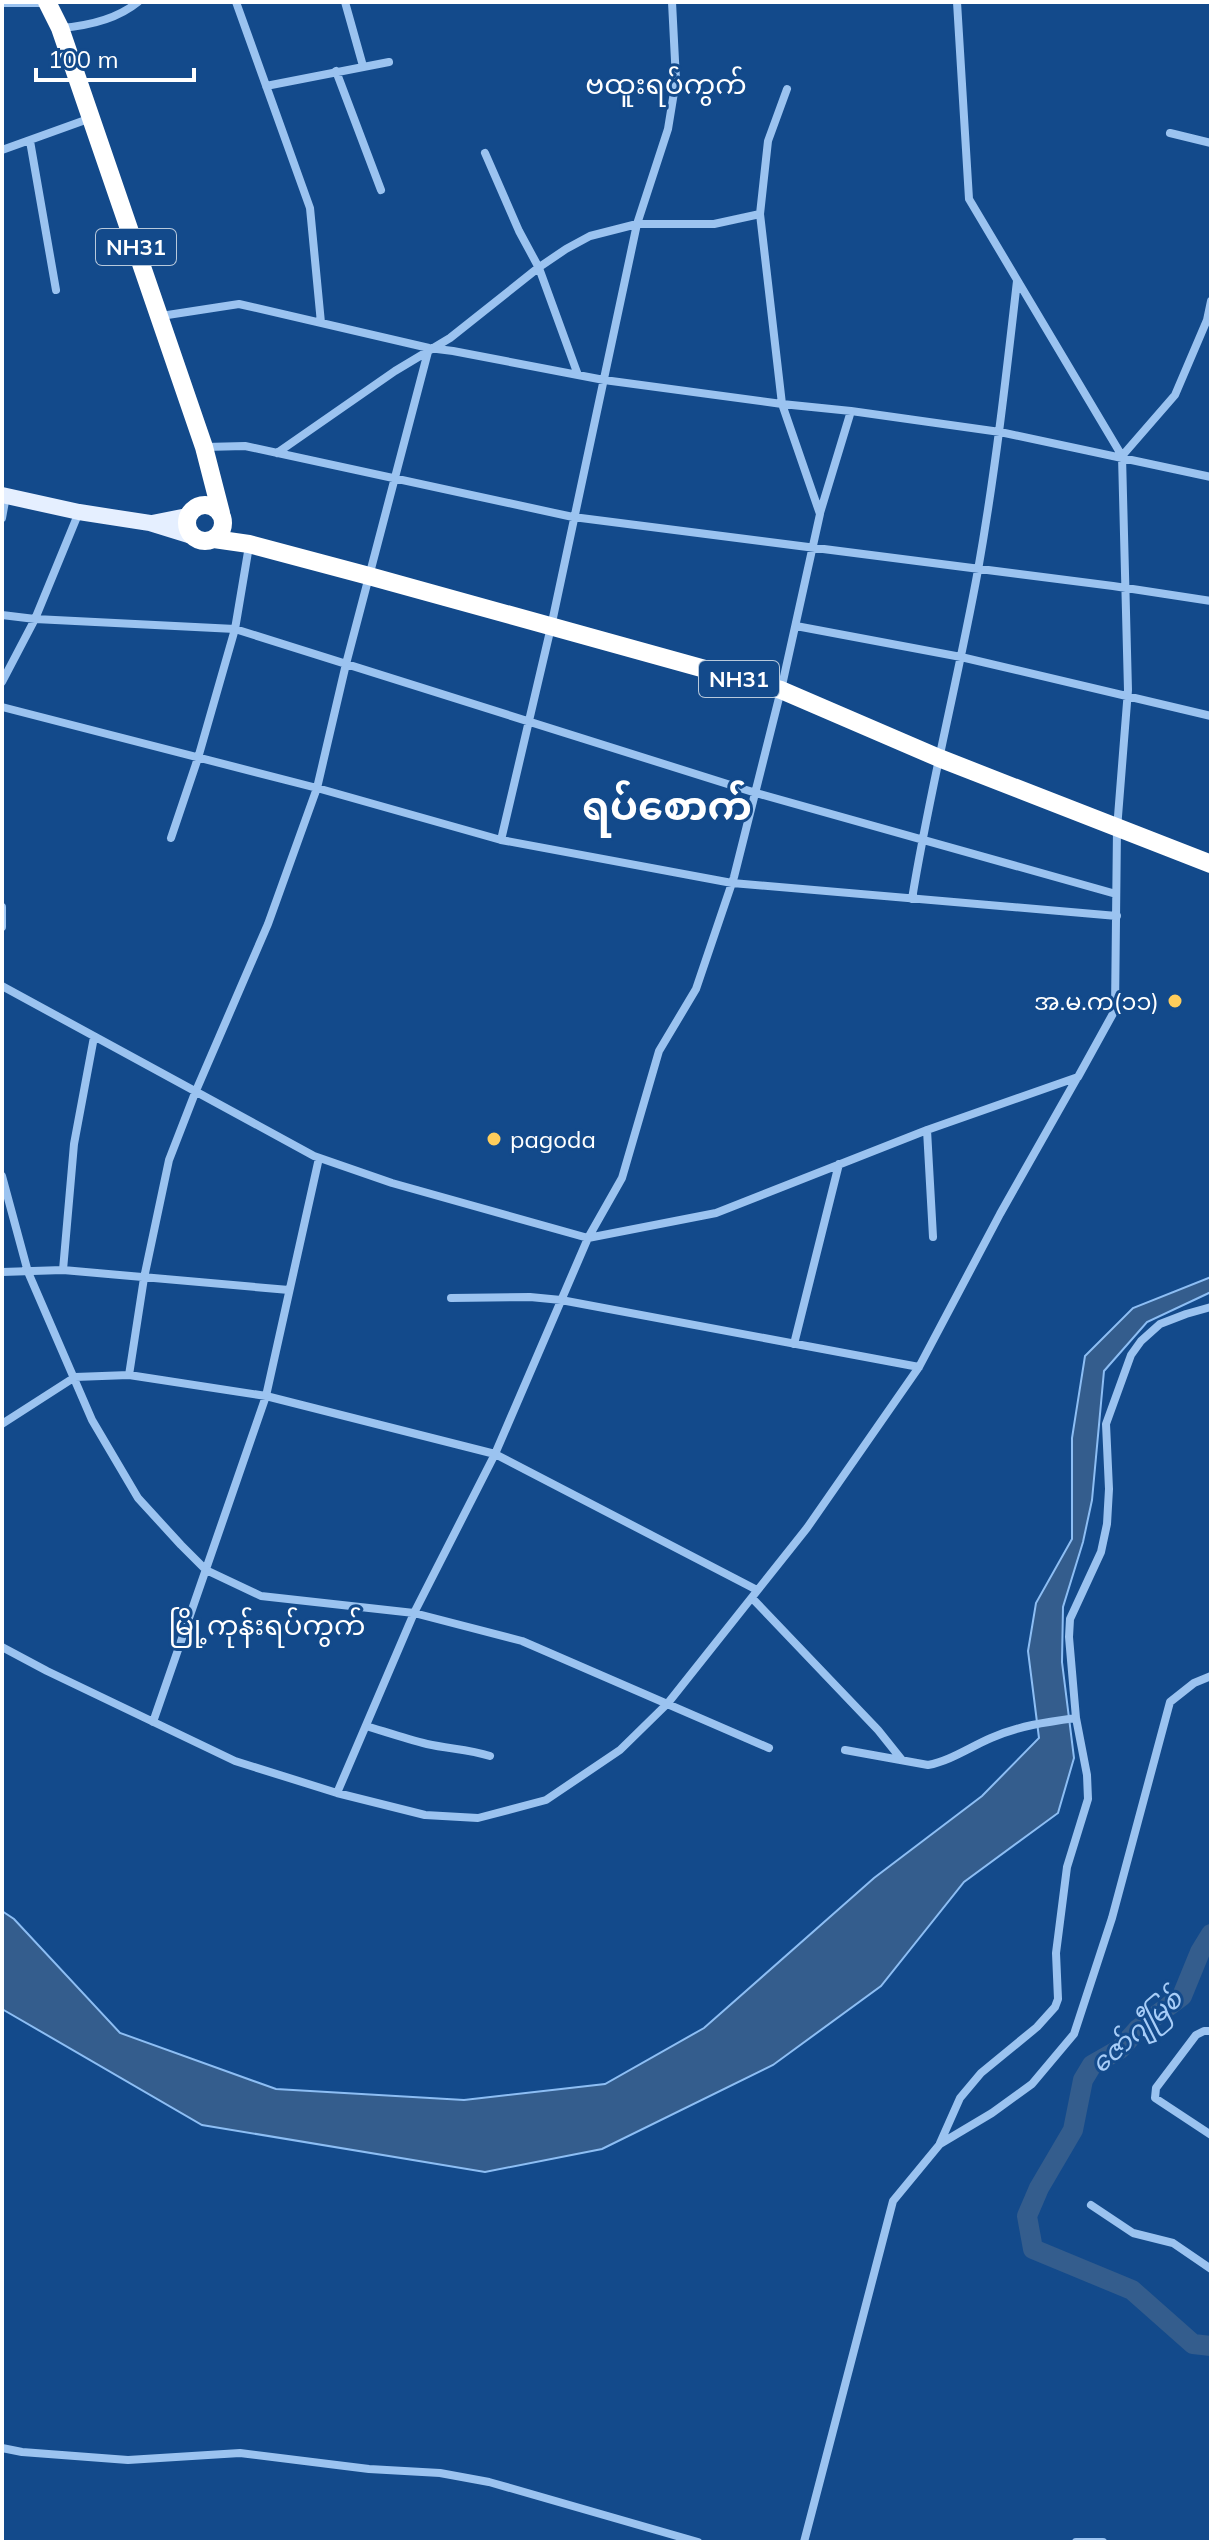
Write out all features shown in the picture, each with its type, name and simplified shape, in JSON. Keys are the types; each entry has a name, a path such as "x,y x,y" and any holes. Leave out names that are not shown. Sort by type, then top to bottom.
{"highway":[{"name":"NH31","path":"47,2 60,28 204,447 219,525 249,544 781,690 939,758 1211,864"},
{"name":"NH31","path":"56,2 60,28"},
{"path":"190,513 207,504 215,507 219,525 203,541 192,536 187,527 190,513 210,467"}],"main road":[{"path":"4,496 150,523 192,536"},
{"path":"150,523 190,513"}],"street":[{"path":"2,3 47,2"},
{"path":"60,28 87,26 128,10 138,2"},
{"path":"236,2 310,208 321,323"},
{"path":"345,2 363,66"},
{"path":"501,840 551,627 637,224 668,129 676,80 672,2"},
{"path":"2,1647 235,1761 337,1793 425,1815 478,1818 546,1800 620,1750 668,1703 807,1528 919,1367 1000,1214 1115,1010 1117,829 1128,696 1122,456 969,199 957,2"},
{"path":"266,86 389,62"},
{"path":"336,71 381,190"},
{"path":"787,89 768,141 760,214 782,404 820,514"},
{"path":"2,150 91,118"},
{"path":"1170,133 1211,143"},
{"path":"30,141 56,290"},
{"path":"485,153 539,268 578,375"},
{"path":"277,453 429,348 450,338 539,268 590,236 637,224 714,224 760,214"},
{"path":"912,899 978,569 1000,432 1017,280"},
{"path":"1122,456 1175,395 1209,320 1211,301"},
{"path":"160,316 239,304 429,348 604,380 1000,432 1211,477"},
{"path":"129,1375 144,1278 169,1160 268,924 317,788 346,664 429,348"},
{"path":"337,1793 414,1613 495,1454 588,1238 622,1178 659,1051 696,989 732,883 781,690 820,514 851,411"},
{"path":"204,447 245,446 573,517 1211,601"},
{"path":"2,518 4,496"},
{"path":"2,682 35,619 79,512"},
{"path":"171,838 235,629 249,544"},
{"path":"2,615 235,629 756,793 1116,894"},
{"path":"796,626 961,657 1211,716"},
{"path":"2,707 317,788 501,840 732,883 1117,916"},
{"path":"2,907 2,927"},
{"path":"2,986 319,1158 392,1183 588,1238 716,1213 927,1130 1078,1077"},
{"path":"63,1270 74,1144 94,1037"},
{"path":"927,1130 933,1237"},
{"path":"153,1722 266,1396 319,1158"},
{"path":"794,1344 839,1164"},
{"path":"2,1176 28,1272 92,1420 138,1498 206,1570 261,1596 414,1613 522,1641 769,1748"},
{"path":"2,1272 63,1270 289,1290"},
{"path":"451,1298 530,1297 561,1300 919,1367"},
{"path":"804,2542 893,2201 940,2144 960,2098 997,2059 1037,2027 1058,1999 1056,1953 1067,1867 1088,1799 1087,1775 1073,1718 1070,1619 1101,1552 1107,1524 1106,1424 1131,1355 1141,1341 1160,1324 1211,1307"},
{"path":"2,1424 75,1377 129,1375 266,1396 495,1454 755,1594 902,1760"},
{"path":"940,2144 992,2113 1032,2084 1074,2034 1112,1918 1170,1702 1194,1683 1211,1676"},
{"path":"845,1750 928,1765 939,1763 992,1737 1034,1723 1073,1718"},
{"path":"366,1726 428,1744 471,1749 490,1756"},
{"path":"1211,2031 1196,2035 1156,2088 1155,2098 1211,2135"},
{"path":"1091,2205 1133,2233 1173,2243 1211,2269"},
{"path":"2,2448 128,2460 240,2453 369,2469 440,2473 489,2482 698,2542"},
{"path":"1076,2542 1103,2542"}],"water":[{"path":"1211,1277 1211,1292 1147,1322 1104,1371 1092,1500 1063,1607 1062,1662 1074,1758 1058,1813 964,1882 881,1986 773,2065 602,2149 485,2172 202,2125 2,2009 2,1911 14,1919 120,2033 276,2089 464,2100 605,2084 704,2028 874,1878 982,1796 1039,1738 1028,1651 1036,1603 1072,1539 1072,1438 1085,1356 1133,1308"}],"waterway":[{"name":"ဇော်ဂျီမြစ်","path":"1211,1934 1182,1996 1138,2029 1120,2049 1092,2065 1083,2080 1073,2130 1039,2188 1027,2216 1033,2249 1132,2290 1193,2344 1211,2346"}],"place":[{"name":"အ.မ.က(၁၁)","path":"1175,1001"},
{"name":"pagoda","path":"494,1139"}],"district":[{"name":"ဗထူးရပ်ကွက်","path":"666,83"},
{"name":"ရပ်စောက်","path":"667,805"},
{"name":"မြို့ကုန်းရပ်ကွက်","path":"267,1624"}]}
